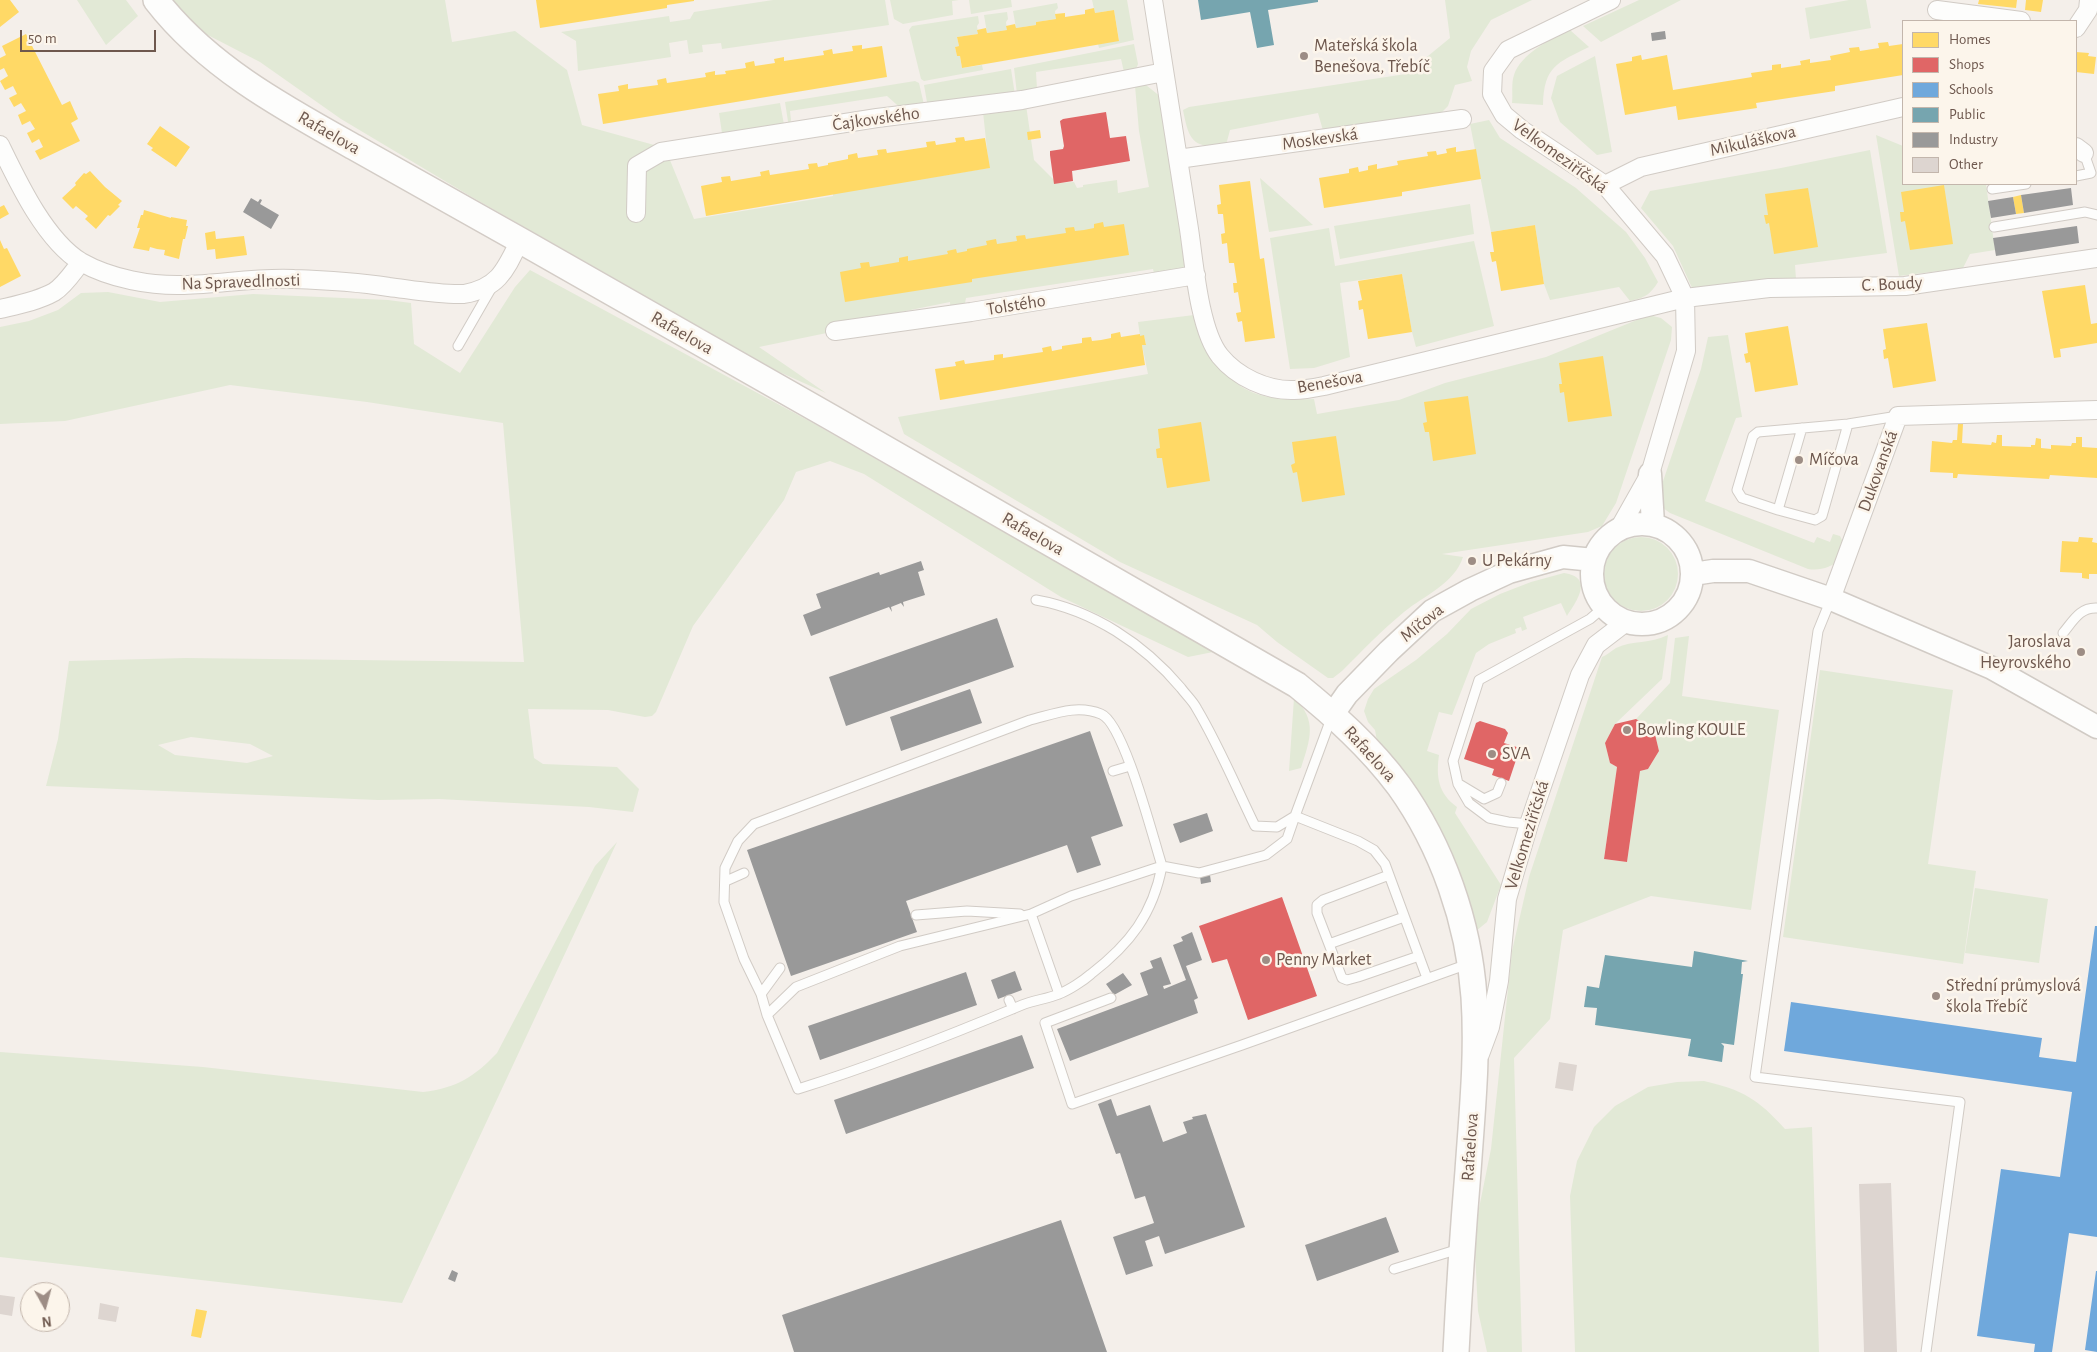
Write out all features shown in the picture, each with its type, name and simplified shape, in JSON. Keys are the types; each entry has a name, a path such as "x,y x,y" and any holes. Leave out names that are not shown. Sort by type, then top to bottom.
{"main road":[{"name":"Rafaelova","path":"156,0 166,13 205,52 250,85 320,128 520,240 1297,685 1333,714 1365,745 1398,785 1430,838 1453,894 1470,963 1474,998 1474,1069 1456,1352"}],"street":[{"name":"Benešova","path":"1154,0 1196,275 1207,331 1220,355 1234,370 1246,377 1260,384 1292,390 1324,386 1685,298"},
{"name":"Velkomeziříčská","path":"1594,560 1601,544 1619,529 1650,474 1686,352 1685,298 1665,256 1605,185 1522,130 1504,115 1492,94 1493,71 1508,50 1611,0"},
{"path":"2077,27 2092,7"},
{"path":"1937,10 2013,20"},
{"name":"Čajkovského","path":"636,213 637,166 661,152 878,118 1022,100 1164,72"},
{"name":"Mikuláškova","path":"1605,185 1641,167 1902,107"},
{"name":"Moskevská","path":"1178,159 1462,119"},
{"name":"Na Spravedlnosti","path":"0,145 46,228 65,249 81,262 106,273 127,279 164,284 292,279 346,281 457,295 473,293 494,283 506,269 520,240"},
{"name":"C. Boudy","path":"1685,298 1769,288 1905,286 2097,258"},
{"path":"0,310 54,292 68,280 81,262"},
{"name":"Tolstého","path":"835,331 971,312 1196,275"},
{"name":"Dukovanská","path":"1831,599 1898,416 2097,410"},
{"path":"1594,560 1592,576 1595,592 1604,607 1614,616 1626,622 1642,624 1658,622 1672,615 1684,603 1691,589 1693,574 1690,557 1682,542 1669,530 1653,524 1650,474"},
{"name":"Velkomeziříčská","path":"1619,529 1636,524 1653,524"},
{"name":"Míčova","path":"1333,714 1347,694 1432,611 1470,590 1509,572 1564,557 1594,560"},
{"path":"1693,574 1713,571 1749,571 1831,599 1992,668 2097,727"},
{"name":"Velkomeziříčská","path":"1474,1069 1490,1027 1499,980 1507,899 1529,824 1580,675 1596,645 1626,622"}],"lane":[{"path":"2077,176 2091,173 2080,150"},
{"path":"1992,189 2019,185"},
{"path":"1994,227 2085,212 2097,215"},
{"path":"458,346 494,283"},
{"path":"1848,424 1822,516 1816,520 1778,510 1742,498 1739,495 1738,490 1753,436 1758,432 1848,424 1898,416"},
{"path":"1778,510 1802,428"},
{"path":"1831,599 1818,631 1755,1077 1960,1102 1926,1352"},
{"path":"1036,600 1057,604 1095,618 1140,647 1170,674 1196,707 1255,826 1277,827 1295,816"},
{"path":"1529,824 1489,818 1469,803 1458,784 1453,761 1479,680 1590,619 1604,607"},
{"path":"2063,633 2081,612 2090,608 2097,608"},
{"path":"1078,708 1103,714 1120,738 1162,866 1158,889 1148,912 1129,940 1090,975 1059,994 1034,1000 948,1037 868,1067 798,1089 767,1015 761,994 744,959 724,902 725,868 738,841 754,824 1030,720 1078,708"},
{"path":"767,1015 796,987 900,946 1031,914 1071,896 1162,866 1199,873 1266,855 1287,839 1333,714"},
{"path":"1113,771 1130,766"},
{"path":"1458,784 1484,799 1497,793 1501,783"},
{"path":"1295,816 1358,840 1374,850 1385,864 1427,978"},
{"path":"726,881 744,873"},
{"path":"1389,875 1323,900 1317,905 1317,914 1342,978 1348,980 1419,956"},
{"path":"916,915 968,911 1031,914"},
{"path":"1031,914 1059,994"},
{"path":"1329,944 1404,917"},
{"path":"1112,998 1045,1023 1072,1104 1470,963"},
{"path":"761,994 780,968"},
{"path":"1010,1000 1013,1009"},
{"path":"1394,1269 1462,1248"}],"green space":[{"path":"77,0 126,0 138,16 106,45"},
{"path":"172,0 445,0 452,42 515,31 567,70 582,125 665,148 694,219 833,196 833,193 989,168 983,112 1026,105 1034,160 1057,183 1074,182 1077,188 1083,187 1083,185 1117,180 1118,193 1149,187 1139,131 1135,86 1146,85 1161,97 1187,265 1184,273 1157,288 1153,269 966,298 962,319 951,321 950,302 876,317 846,329 759,347 826,393 775,370 470,196 341,119 260,62 200,31"},
{"path":"773,0 885,0 889,25 722,49 721,43 702,45 703,52 689,54 687,40 669,43 671,57 578,71 576,41 561,32 669,16 670,22 690,19 694,12"},
{"path":"890,0 959,0 952,1 953,15 903,24 894,19"},
{"path":"969,0 1011,0 1012,7 971,14"},
{"path":"1092,0 1127,0 1134,40 1099,48 1098,44 1119,40 1114,10 1095,13"},
{"path":"1445,0 1532,0 1491,20 1471,51 1467,67 1472,81 1455,85 1448,106 1439,115 1324,134 1318,113 1230,130 1226,145 1206,146 1194,141 1191,136 1183,110 1189,107 1406,74 1450,38"},
{"path":"1639,0 1681,0 1601,42 1583,26"},
{"path":"1849,0 1866,0 1871,28 1810,39 1805,8"},
{"path":"1057,3 1056,19 1016,28 1013,11"},
{"path":"1007,12 1007,30 987,33 984,15"},
{"path":"978,16 978,34 957,37 959,46 955,47 957,56 960,56 962,68 982,65 983,70 924,81 921,79 909,30 912,26"},
{"path":"1570,30 1589,47 1568,57 1554,67 1546,82 1543,105 1512,103 1513,78 1517,68 1537,48"},
{"path":"1134,44 1138,64 1136,69 1124,72 1121,59 1036,72 1037,89 1017,94 1014,68"},
{"path":"1595,56 1612,152 1597,155 1560,122 1551,98 1557,76"},
{"path":"1011,69 1015,95 928,108 924,85"},
{"path":"915,81 919,83 925,109 905,112 887,96 790,111 791,120 789,128 785,102"},
{"path":"780,103 785,130 723,140 719,113"},
{"path":"1489,120 1500,138 1576,188 1626,232 1645,258 1658,282 1649,293 1630,301 1619,287 1550,300 1544,284 1535,225 1491,232 1470,124"},
{"path":"1876,135 1902,146 1902,185 1986,185 1995,250 1970,254 1963,268 1899,276"},
{"path":"1870,150 1887,253 1795,265 1796,279 1693,290 1673,246 1641,208 1650,191"},
{"path":"1260,178 1313,225 1269,232"},
{"path":"1470,204 1474,234 1340,259 1334,226"},
{"path":"1329,228 1335,266 1474,241 1494,326 1416,347 1402,274 1340,283 1350,357 1314,368 1290,369 1270,238"},
{"path":"530,270 813,423 1213,652 1188,657 1061,597 864,474 830,461 796,472 784,500 693,626 656,712 652,716 645,717 608,710 528,709 534,758 543,764 617,767 639,789 633,812 589,807 439,799 378,800 46,786 58,739 69,661 186,658 524,662 503,423 367,402 230,385 65,421 0,424 0,327 29,321 58,310 81,293 108,292 160,302 253,294 388,300 411,303 414,344 460,373 515,287","holes":["191,737 250,744 273,756 247,763 175,755 158,745"]},
{"path":"1194,315 1221,363 1239,385 1258,394 1270,397 1314,399 1317,414 1399,400 1445,383 1546,357 1649,315 1661,318 1672,327 1671,340 1616,503 1602,526 1588,532 1442,554 1463,557 1453,575 1396,619 1342,671 1333,678 1328,678 1277,642 1257,625 1120,562 904,434 898,417 1148,374 1142,345 1146,344 1144,336 1140,336 1138,322"},
{"path":"1728,335 1742,417 1736,418 1705,501 1814,543 1817,537 1830,542 1833,534 1840,536 1843,542 1841,559 1830,566 1822,569 1808,569 1670,513 1663,508 1657,499 1701,369 1708,337"},
{"path":"1641,537 1662,543 1672,553 1678,574 1672,595 1662,605 1641,611 1620,605 1610,595 1604,574 1610,553 1620,543"},
{"path":"1564,573 1573,575 1579,579 1581,584 1575,604 1567,616 1561,603 1523,617 1527,629 1522,631 1521,627 1515,629 1516,633 1489,644 1476,653 1452,715 1439,712 1427,751 1439,755 1438,777 1442,790 1457,807 1455,813 1501,885 1487,922 1476,931 1377,741 1375,730 1368,722 1364,711 1374,689 1416,660 1447,634 1471,609 1500,594 1531,582"},
{"path":"1668,635 1662,679 1615,724 1605,743 1610,763 1617,767 1604,859 1627,862 1640,771 1648,769 1659,751 1654,730 1636,719 1670,683 1675,638 1689,636 1682,696 1779,710 1751,910 1651,896 1563,930 1550,1019 1514,1058 1522,1352 1487,1352 1478,1311 1474,1233 1491,1149 1512,951 1529,877 1602,657 1622,646 1655,640"},
{"path":"1820,670 1953,690 1928,864 1976,871 1963,964 1783,937"},
{"path":"1294,698 1302,706 1306,714 1310,731 1301,768 1289,771"},
{"path":"617,842 402,1303 0,1257 0,1052 203,1067 423,1092 446,1088 464,1080 481,1069 497,1053 595,866"},
{"path":"1975,888 2048,899 2039,963 1965,953"},
{"path":"1704,1081 1729,1088 1749,1097 1766,1110 1785,1129 1812,1127 1819,1352 1575,1352 1570,1196 1577,1161 1594,1127 1615,1106 1648,1087 1677,1082"}],"building: Homes":[{"path":"0,0 10,0 19,12 0,27"},
{"path":"536,0 694,1 667,5 667,8 540,28"},
{"path":"1979,0 2017,0 2016,8 1978,4"},
{"path":"2026,0 2043,0 2041,12 2025,10"},
{"path":"1094,8 1095,13 1114,10 1119,41 962,68 960,56 957,56 955,47 959,46 957,37 978,34 977,30 986,28 987,33 1007,30 1006,26 1015,24 1016,28 1036,25 1036,22 1056,19 1055,14 1065,13 1065,17 1085,14 1085,10"},
{"path":"26,34 62,105 70,101 78,119 71,123 80,141 40,160 35,151 43,147 39,139 32,143 27,133 35,129 30,121 22,125 18,115 26,111 21,103 14,107 9,98 17,94 13,86 5,90 0,81 8,76 4,68 0,70 0,58 6,55 2,46"},
{"path":"1888,42 1889,46 1902,44 1902,75 1835,86 1835,91 1756,103 1757,108 1678,120 1676,106 1625,115 1616,64 1632,61 1632,57 1641,55 1642,60 1667,55 1673,90 1752,77 1751,73 1772,70 1772,65 1781,64 1781,68 1801,65 1800,61 1810,59 1810,63 1831,60 1830,56 1850,52 1849,48 1859,47 1860,51 1879,48 1878,43"},
{"path":"862,45 862,49 882,46 887,77 603,124 598,94 619,91 618,86 628,84 628,89 658,85 657,80 666,78 667,83 706,77 705,73 715,71 715,75 726,74 725,71 746,68 745,63 754,61 755,66 775,63 774,59 784,57 784,61 824,55 823,51 832,49 833,54 853,51 852,46"},
{"path":"2077,52 2089,53 2088,56 2096,57 2094,74 2077,72"},
{"path":"160,126 190,147 176,167 151,150 153,148 147,144"},
{"path":"1040,130 1041,138 1028,140 1027,132"},
{"path":"964,137 965,141 985,138 990,168 706,216 701,186 722,182 721,177 730,176 731,181 761,176 760,172 769,170 770,175 809,169 808,164 817,163 818,167 828,165 828,163 848,159 848,155 857,153 858,158 878,155 877,150 886,149 887,153 927,147 926,142 935,141 936,145 956,142 955,138"},
{"path":"1456,147 1456,152 1476,149 1481,179 1402,192 1402,196 1324,208 1319,178 1349,173 1349,169 1358,167 1359,172 1368,170 1368,166 1377,164 1377,169 1398,165 1397,161 1428,156 1427,152 1436,151 1437,155 1447,153 1446,149"},
{"path":"90,171 122,201 118,205 120,206 110,216 108,215 96,229 85,219 88,216 76,206 73,209 62,198 76,185 75,183 84,173 86,174"},
{"path":"1250,181 1260,259 1264,258 1275,338 1245,342 1242,321 1238,322 1236,313 1241,312 1238,292 1234,293 1233,283 1237,283 1234,263 1229,263 1227,243 1222,244 1221,234 1225,233 1223,214 1218,214 1217,205 1221,204 1219,185"},
{"path":"1944,185 1953,244 1910,250 1905,221 1901,222 1900,212 1904,212 1901,192"},
{"path":"1808,188 1818,247 1774,254 1769,223 1766,224 1764,215 1768,215 1765,194"},
{"path":"2021,195 2024,213 2016,214 2013,197"},
{"path":"4,205 9,214 0,219 0,207"},
{"path":"144,210 171,218 187,220 186,226 188,226 179,259 164,255 165,250 150,247 149,251 133,248 140,228 137,228"},
{"path":"1103,222 1104,227 1124,224 1129,255 972,279 972,282 845,302 840,272 861,268 860,263 869,262 870,267 899,262 899,258 908,256 908,261 948,254 947,251 956,249 957,253 987,245 986,241 996,239 997,244 1017,241 1016,236 1025,235 1026,239 1066,233 1065,228 1074,227 1075,231 1084,230 1094,228 1094,224"},
{"path":"1535,225 1544,284 1501,291 1496,261 1492,262 1490,252 1494,252 1491,232"},
{"path":"215,231 216,239 244,236 247,255 216,259 215,249 207,250 205,233"},
{"path":"0,240 4,249 7,248 21,276 0,287"},
{"path":"1402,274 1412,332 1368,339 1363,309 1359,310 1358,301 1362,300 1358,281"},
{"path":"2085,285 2091,324 2097,323 2097,343 2060,349 2061,357 2054,358 2042,291"},
{"path":"1927,323 1936,381 1893,388 1888,358 1884,359 1883,350 1886,349 1883,329"},
{"path":"1788,326 1798,385 1755,392 1750,362 1746,363 1744,354 1748,353 1745,333"},
{"path":"1120,332 1121,337 1144,335 1146,345 1142,345 1145,365 940,400 935,369 956,366 955,362 964,360 965,364 994,360 994,355 1003,354 1003,358 1043,352 1042,348 1051,346 1052,351 1062,349 1062,346 1082,343 1082,338 1091,337 1092,341 1101,340 1111,338 1111,334"},
{"path":"1603,356 1612,416 1568,422 1564,392 1560,393 1559,384 1562,384 1559,363"},
{"path":"1468,396 1476,454 1433,461 1429,432 1425,432 1423,423 1427,422 1424,402"},
{"path":"1201,422 1210,481 1167,488 1162,458 1157,458 1156,449 1160,448 1158,429"},
{"path":"1958,424 1963,424 1962,443 1991,445 1992,442 1996,443 1997,435 2002,435 2002,446 2031,447 2031,445 2035,445 2036,438 2041,439 2041,448 2051,449 2051,445 2071,446 2072,443 2076,443 2076,437 2082,437 2082,447 2097,448 2097,478 2050,475 2049,479 1958,474 1957,478 1953,478 1953,473 1930,472 1932,441 1952,443 1953,440 1957,440"},
{"path":"1336,436 1345,495 1302,502 1297,472 1293,473 1291,465 1295,463 1292,442"},
{"path":"2079,537 2093,538 2092,542 2097,543 2097,574 2089,574 2089,579 2082,578 2082,573 2060,572 2062,541 2078,542"},
{"path":"196,1309 207,1311 201,1338 191,1336"}],"building: Shops":[{"path":"1106,112 1110,138 1126,136 1130,161 1072,171 1073,181 1054,184 1050,151 1063,149 1064,146 1060,121"},
{"path":"1636,719 1654,730 1659,751 1648,769 1640,771 1627,862 1604,859 1617,767 1610,763 1605,743 1615,724"},
{"name":"SVA","path":"1480,721 1505,729 1508,733 1504,743 1520,748 1509,781 1492,775 1494,769 1464,759 1476,723"},
{"name":"Penny Market","path":"1282,897 1317,996 1248,1020 1227,959 1212,963 1199,926"}],"building: Schools":[{"name":"Střední průmyslová škola Třebíč","path":"2095,926 2097,926 2097,1237 2069,1233 2052,1352 2034,1352 2035,1344 1977,1336 2001,1169 2060,1177 2072,1092 1784,1051 1791,1002 2042,1038 2039,1057 2076,1062"},
{"path":"2097,1271 2097,1352 2085,1350"}],"building: Public":[{"path":"1198,0 1318,0 1318,2 1268,10 1274,45 1257,48 1250,12 1201,20"},
{"path":"1694,951 1748,961 1742,962 1741,974 1743,974 1734,1045 1721,1043 1724,1046 1722,1062 1688,1056 1691,1039 1595,1025 1597,1008 1584,1007 1587,986 1599,988 1605,955 1692,967"}],"building: Industry":[{"path":"1665,31 1666,39 1652,41 1651,33"},
{"path":"2071,188 2073,205 2024,213 2021,195"},
{"path":"2013,197 2016,214 1991,218 1988,201"},
{"path":"251,198 258,202 260,199 262,200 260,204 279,215 271,229 243,212"},
{"path":"2077,226 2079,243 1996,256 1993,238"},
{"path":"921,561 924,570 918,572 925,595 903,602 904,607 901,603 891,607 892,612 889,607 811,636 803,615 821,608 816,594 879,572 880,575"},
{"path":"997,618 1014,667 846,726 829,677"},
{"path":"970,689 982,723 901,751 890,717"},
{"path":"1090,731 1123,826 1091,837 1101,865 1077,873 1067,845 906,901 917,932 791,976 747,850"},
{"path":"1207,813 1213,831 1180,843 1173,824"},
{"path":"1210,875 1211,882 1201,884 1200,877"},
{"path":"1192,932 1202,960 1186,966 1198,998 1194,1000 1198,1013 1070,1061 1057,1029 1148,995 1140,973 1153,968 1150,961 1161,957 1171,984 1163,986 1164,989 1186,980 1173,945 1183,941 1181,937"},
{"path":"1015,971 1022,990 998,999 991,980"},
{"path":"966,972 977,1005 820,1060 808,1026"},
{"path":"1123,973 1132,985 1114,995 1106,984"},
{"path":"1022,1035 1034,1068 846,1134 834,1100"},
{"path":"1111,1099 1117,1116 1150,1105 1163,1142 1187,1133 1183,1122 1193,1119 1192,1117 1206,1114 1245,1227 1165,1254 1159,1236 1145,1241 1153,1266 1126,1275 1113,1237 1154,1223 1145,1196 1135,1199 1120,1153 1116,1154 1098,1104"},
{"path":"1386,1217 1399,1252 1317,1281 1305,1245"},
{"path":"1061,1220 1107,1352 794,1352 782,1315"},
{"path":"452,1270 458,1273 455,1282 448,1279"}],"building: Other":[{"path":"1559,1062 1577,1065 1573,1091 1555,1088"},
{"path":"1891,1183 1897,1352 1864,1352 1859,1184"},
{"path":"0,1295 15,1297 12,1316 0,1314"},
{"path":"100,1303 119,1307 116,1322 98,1319"}],"place":[{"name":"Mateřská škola Benešova, Třebíč","path":"1304,56"},
{"name":"Míčova","path":"1799,460"},
{"name":"U Pekárny","path":"1472,561"},
{"name":"Jaroslava Heyrovského","path":"2081,652"},
{"name":"Bowling KOULE","path":"1627,730"},
{"name":"SVA","path":"1492,754"},
{"name":"Penny Market","path":"1266,960"},
{"name":"Střední průmyslová škola Třebíč","path":"1936,996"}]}
